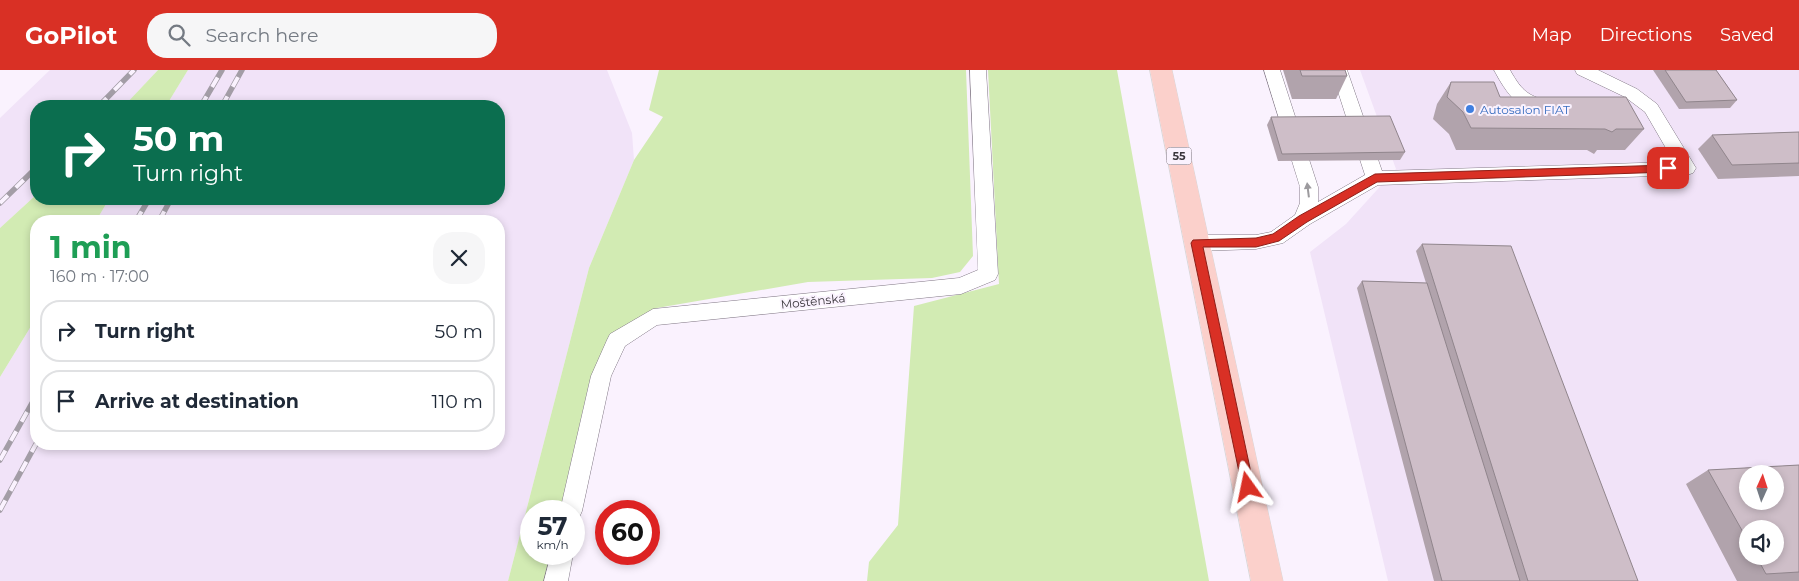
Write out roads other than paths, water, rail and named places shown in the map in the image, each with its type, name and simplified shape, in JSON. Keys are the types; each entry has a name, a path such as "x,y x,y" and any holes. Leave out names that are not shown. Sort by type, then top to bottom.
{"main road":[{"name":"55","path":"1161,70 1267,581"}],"lane":[{"name":"Moštěnská","path":"573,500 601,376 617,340 653,317 961,286 988,274 978,70"},
{"path":"1272,70 1309,187 1309,203 1303,219"},
{"path":"1339,70 1375,178"},
{"path":"1502,70 1512,89 1535,107 1564,107"},
{"path":"1197,243 1256,242 1276,238 1303,219 1375,178 1687,168 1651,108 1631,93 1583,70"},
{"path":"1622,108 1651,108"},
{"path":"556,581 560,565"}],"railway":[{"path":"105,100 134,70"},
{"path":"204,100 222,70"},
{"path":"225,100 242,70"},
{"path":"0,203 30,174"},
{"path":"140,215 145,205"},
{"path":"162,215 168,205"},
{"path":"0,460 30,407"},
{"path":"0,510 33,450"}],"place":[{"name":"Autosalon FIAT","path":"1470,109"}]}
